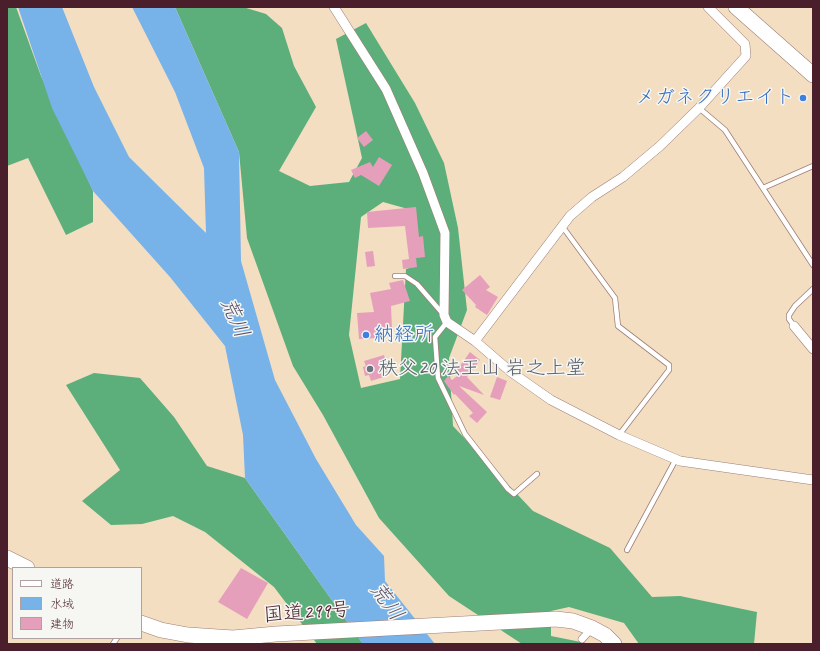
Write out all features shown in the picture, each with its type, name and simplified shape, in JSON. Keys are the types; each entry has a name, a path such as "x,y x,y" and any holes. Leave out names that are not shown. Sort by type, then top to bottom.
{"main road":[{"path":"736,7 813,75"},
{"path":"7,558 25,567"},
{"name":"国道299号","path":"142,623 161,630 188,635 233,638 276,634 556,618 573,621 592,628 605,635 614,644"}],"street":[{"path":"334,7 386,89 423,173 445,233 446,319 512,372 552,400 619,435 676,459 701,465 813,480"},
{"path":"475,342 570,216 592,197 623,178 699,108 746,56 745,44 708,7"},
{"path":"794,326 813,349"},
{"path":"582,639 592,628"}],"lane":[{"path":"699,108 725,130 813,265"},
{"path":"763,188 813,166"},
{"path":"562,226 615,298 618,326 669,365 669,370 619,435"},
{"path":"395,276 405,276 417,284 446,319 435,337 438,378 466,434 508,489 514,494 537,474"},
{"path":"794,326 789,319 789,315 795,306 813,289"},
{"path":"628,550 676,459"}],"green space":[{"path":"7,7 16,7 41,76 93,191 93,222 66,235 28,158 7,166"},
{"path":"175,7 243,7 266,14 282,28 294,66 316,107 279,171 310,186 349,182 362,158 336,39 366,23 415,103 444,163 458,228 467,310 449,358 453,426 533,511 610,548 652,597 680,596 757,612 754,644 639,644 624,623 569,607 551,611 551,636 591,644 522,644 449,596 379,518 323,415 293,366 247,238 239,152","holes":["383,202 408,209 416,266 406,269 400,379 361,388 349,335 361,217"]},
{"path":"94,373 140,378 174,417 207,466 245,478 363,644 317,644 274,587 205,532 173,516 142,524 111,525 82,501 120,470 66,385"}],"water":[{"name":"荒川","path":"18,7 62,7 94,87 129,157 206,233 204,168 175,92 132,7 175,7 239,152 241,261 275,380 316,459 356,525 384,556 385,581 435,644 363,644 245,478 243,435 225,346 170,277 93,191 52,108"}],"building":[{"path":"366,131 373,140 364,147 357,138"},
{"path":"379,157 392,165 379,186 361,175 355,178 351,170 370,162 373,167"},
{"path":"416,207 419,237 423,236 425,257 409,259 405,226 368,228 367,212"},
{"path":"373,251 375,266 367,267 365,252"},
{"path":"416,258 417,267 403,269 402,260"},
{"path":"480,275 490,287 486,290 498,297 487,315 475,307 476,305 462,290"},
{"path":"403,280 410,301 391,306 392,330 377,333 377,338 359,339 357,313 374,312 370,293 391,289 389,283"},
{"path":"470,352 480,360 467,377 484,395 459,386 487,412 477,423 469,416 473,413 455,394 454,395 444,381 448,376 452,380 461,373 457,370"},
{"path":"384,355 390,375 371,381 369,375 365,376 363,367 366,366 364,361"},
{"path":"497,377 507,381 500,400 490,397"},
{"path":"241,568 268,583 247,619 218,602"}],"place":[{"name":"メガネクリエイト","path":"803,98"},
{"name":"納経所","path":"366,335"},
{"name":"秩父20 法王山 岩之上堂","path":"370,369"}]}
